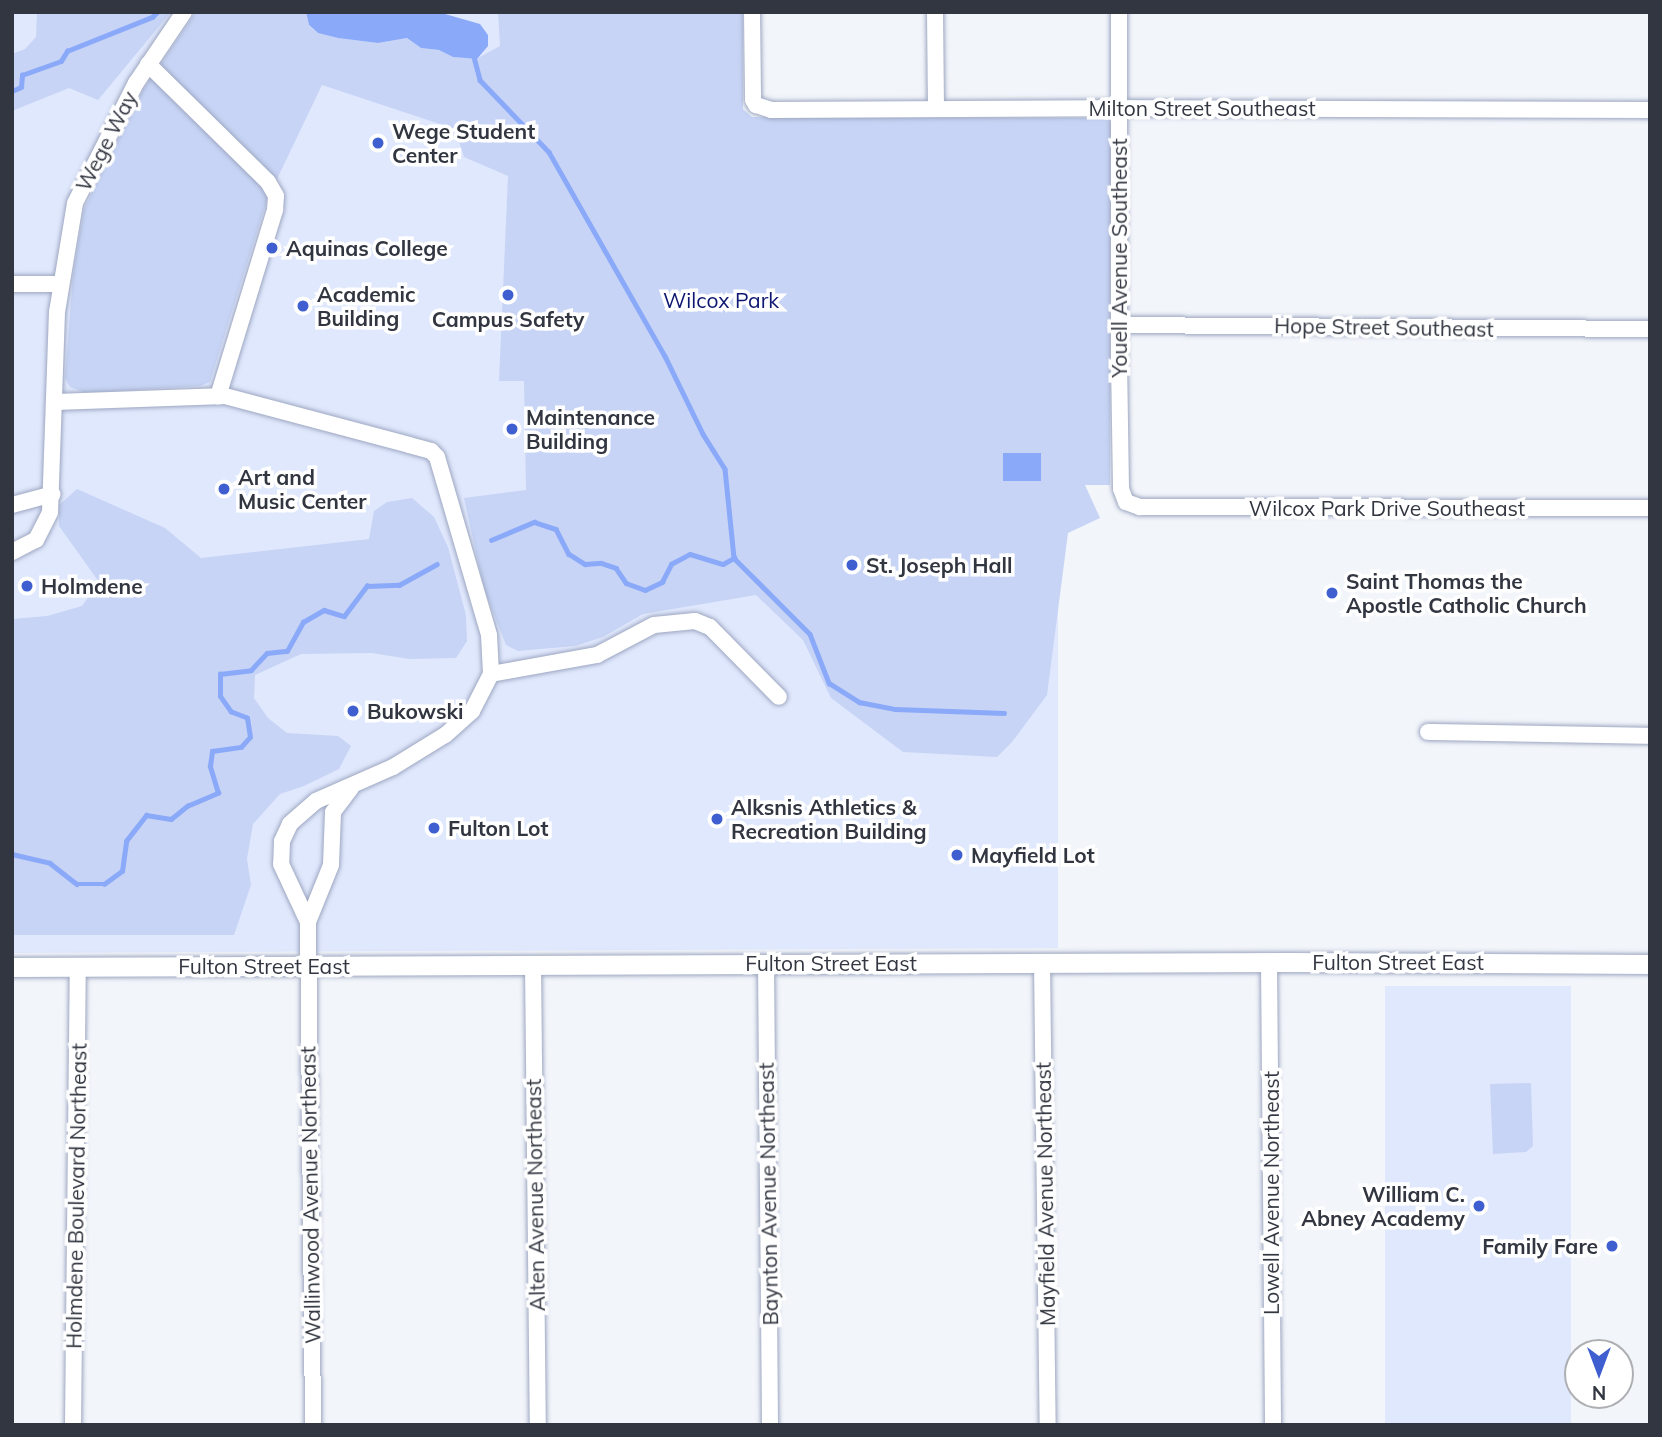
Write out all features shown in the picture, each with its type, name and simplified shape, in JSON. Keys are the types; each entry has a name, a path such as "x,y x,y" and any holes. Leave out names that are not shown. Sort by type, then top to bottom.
{"main road":[{"name":"Fulton Street East","path":"12,967 1042,962 1650,964"}],"street":[{"name":"Wege Way","path":"12,552 31,544 44,529 52,494 60,284 71,219 79,191 148,64 184,12"},
{"name":"Milton Street Southeast","path":"752,12 752,92 756,105 771,110 1650,110"},
{"path":"935,12 936,108"},
{"name":"Youell Avenue Southeast","path":"1119,12 1118,325 1121,489 1126,502"},
{"path":"148,64 268,181 276,197 275,210 218,396"},
{"path":"12,284 60,284"},
{"name":"Hope Street Southeast","path":"1118,325 1650,329"},
{"path":"55,402 218,396 430,451 439,462 489,635 491,674 472,711 445,735 401,763 351,788 324,796 294,819 283,836 282,864 307,922"},
{"path":"12,505 52,494"},
{"name":"Wilcox Park Drive Southeast","path":"1126,502 1140,507 1650,508"},
{"path":"491,674 597,655 654,625 695,621 710,627 779,697"},
{"path":"1428,732 1650,736"},
{"path":"307,922 331,865 333,812 351,788"},
{"name":"Wallinwood Avenue Northeast","path":"307,922 313,1425"},
{"name":"Mayfield Avenue Northeast","path":"1042,962 1048,1425"},
{"name":"Lowell Avenue Northeast","path":"1269,962 1273,1425"},
{"name":"Baynton Avenue Northeast","path":"766,963 770,1425"},
{"name":"Alten Avenue Northeast","path":"533,964 538,1425"},
{"name":"Holmdene Boulevard Northeast","path":"73,1425 78,967"}],"shaded area":[{"name":"Aquinas College","path":"12,12 529,12 1058,485 1058,948 12,953"},
{"name":"William C. Abney Academy","path":"1385,986 1571,986 1571,1339 1564,1339 1564,1409 1571,1409 1571,1425 1385,1425"}],"green space":[{"path":"37,12 171,12 98,100 69,88 12,111 12,54 25,49 36,37"},
{"name":"Wilcox Park","path":"196,12 306,12 309,26 318,33 378,43 407,38 421,48 439,50 453,57 476,59 500,46 498,12 743,12 743,109 752,117 1108,118 1111,123 1110,485 1085,485 1100,518 1068,533 1047,695 1012,742 997,757 903,752 831,698 803,640 756,595 643,614 603,637 575,646 518,651 506,645 484,589 464,498 526,490 524,381 499,381 508,176 464,157 455,129 322,85 267,200 210,382 200,386 86,393 70,387 65,378 73,275 84,209 143,90"},
{"path":"77,489 165,528 201,558 369,539 374,511 387,502 412,498 434,517 448,547 466,615 467,641 456,658 409,659 372,653 301,654 255,675 254,698 268,718 287,733 338,736 351,746 339,769 280,794 253,824 247,859 251,885 234,935 12,935 12,619 47,616 82,606 99,582 59,526 59,505"},
{"path":"1531,1083 1533,1146 1526,1152 1493,1154 1490,1084"}],"water":[{"path":"306,12 438,12 480,24 488,35 488,46 477,59 453,57 439,50 421,48 407,38 378,43 338,38 318,33 309,25"},
{"path":"1003,453 1041,453 1041,481 1003,481"}],"waterway":[{"path":"12,91 21,87 22,75 61,61 67,51 152,17 157,12"},
{"path":"474,57 480,80 549,152 665,356 703,434 725,469 734,558"},
{"path":"491,540 534,522 556,529 569,554 585,564 601,563 616,568 626,583 645,590 662,582 671,564 690,554 723,564 734,558 810,634 829,683 859,702 895,709 1004,713"},
{"path":"12,854 50,863 77,884 104,884 122,871 126,841 146,815 171,819 187,806 218,793 210,766 212,751 241,747 250,737 247,718 231,712 220,696 220,674 251,670 267,653 287,651 303,622 324,610 344,616 367,586 399,585 437,564"}],"place":[{"name":"Wege Student Center","path":"378,143"},
{"name":"Aquinas College","path":"272,248"},
{"name":"Campus Safety","path":"508,295"},
{"name":"Academic Building","path":"303,306"},
{"name":"Maintenance Building","path":"512,429"},
{"name":"Art and Music Center","path":"224,489"},
{"name":"St. Joseph Hall","path":"852,565"},
{"name":"Holmdene","path":"27,586"},
{"name":"Saint Thomas the Apostle Catholic Church","path":"1332,593"},
{"name":"Bukowski","path":"353,711"},
{"name":"Alksnis Athletics & Recreation Building","path":"717,819"},
{"name":"Fulton Lot","path":"434,828"},
{"name":"Mayfield Lot","path":"957,855"},
{"name":"William C. Abney Academy","path":"1479,1206"},
{"name":"Family Fare","path":"1612,1246"}]}
